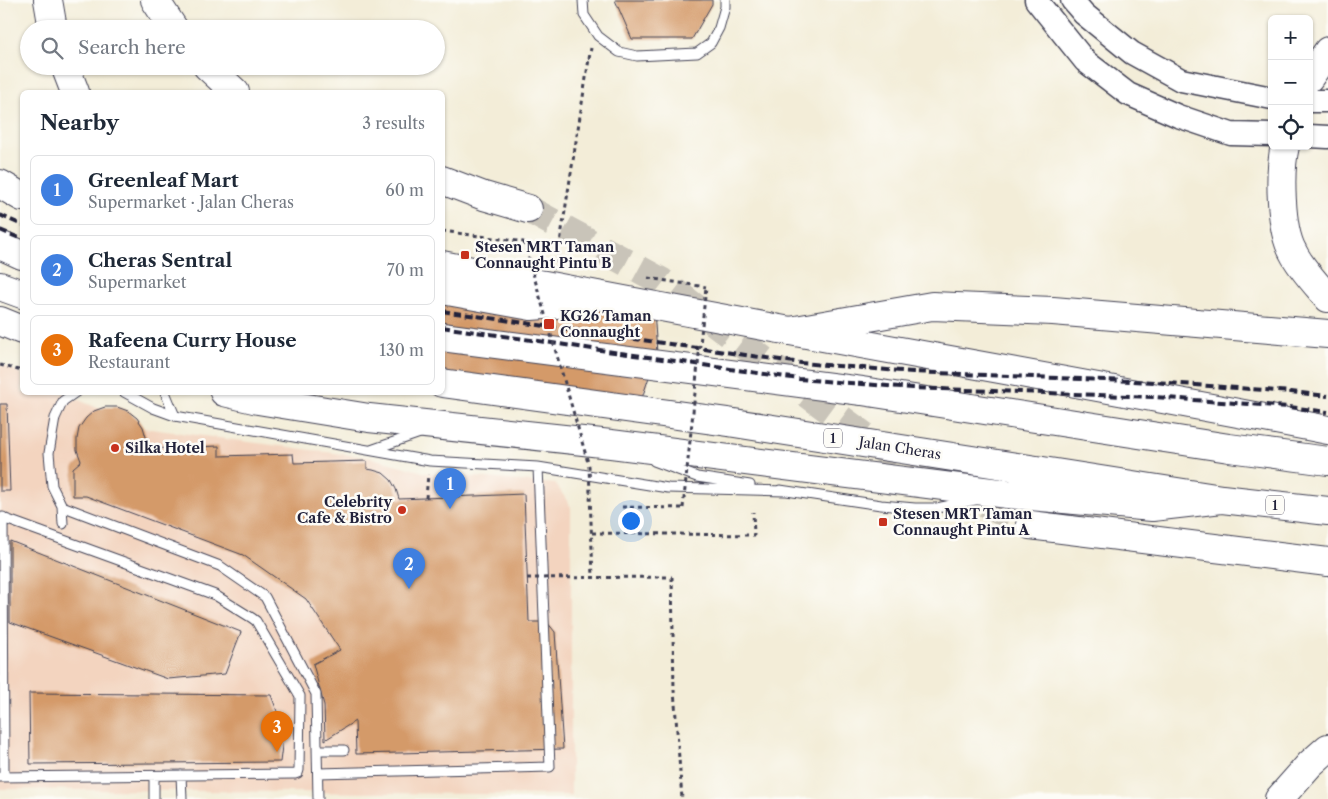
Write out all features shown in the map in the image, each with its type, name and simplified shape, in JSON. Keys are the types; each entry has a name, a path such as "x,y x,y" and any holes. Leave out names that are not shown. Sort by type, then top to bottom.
{"highway":[{"path":"48,0 51,20"},
{"path":"155,0 168,20"},
{"path":"1313,72 1328,51"},
{"path":"68,75 74,90"},
{"path":"217,75 233,90"},
{"path":"1284,150 1281,160 1284,227 1293,252 1328,298"},
{"path":"445,181 484,196 528,209"},
{"path":"0,184 20,196"},
{"path":"0,245 20,253"},
{"path":"445,266 613,299 1328,430"},
{"path":"0,286 20,293"},
{"path":"445,291 531,306 613,299"},
{"path":"790,331 932,306 1052,311 1328,334"},
{"path":"0,321 20,329"},
{"path":"0,332 20,337"},
{"path":"445,337 862,391 1229,448 1328,461"},
{"name":"Jalan Cheras","path":"445,383 728,422 1222,499 1328,511"},
{"path":"237,395 332,412 611,444 1007,494 1152,507 1222,499"},
{"path":"1030,525 1328,562"},
{"path":"1279,799 1310,764 1328,748"}],"street":[{"path":"1036,0 1085,61 1128,94 1178,116 1231,134 1268,135"},
{"path":"1072,0 1084,14 1132,53 1181,80 1268,97"},
{"path":"1313,101 1328,101"},
{"path":"1313,136 1328,137"}],"lane":[{"path":"583,0 584,15 598,36 619,52 637,56 697,54 711,43 719,28 725,0"},
{"path":"63,524 62,506 52,486 50,453 55,418 63,401 72,395"},
{"path":"129,395 153,408 175,416 430,461 538,467 668,488 785,491"},
{"path":"166,395 175,416"},
{"path":"368,450 442,426"},
{"path":"611,444 697,477 881,505 936,508 1007,494"},
{"path":"318,773 550,767 538,467"},
{"path":"62,506 220,566 265,597 316,694 318,799"},
{"path":"2,517 215,594 256,621 300,696 298,773 2,777 2,517"},
{"path":"318,750 344,750"},
{"path":"181,775 182,799"},
{"path":"154,776 154,799"}],"path":[{"path":"530,262 556,268 589,59"},
{"path":"445,231 524,242 590,466 593,578"},
{"path":"622,507 683,508 706,287 648,278"},
{"path":"0,365 20,370"},
{"path":"426,498 430,461"},
{"path":"592,533 754,535 753,512"},
{"path":"527,578 672,577 674,690 682,799"}],"shaded area":[{"path":"0,364 20,373 20,395 68,395 143,428 372,458 427,473 556,484 571,507 571,795 0,789"}],"building":[{"path":"615,0 712,0 712,4 692,39 632,39"},
{"name":"KG26 Taman Connaught","path":"445,262 653,296 657,353 638,410 445,381"},
{"path":"0,404 7,404 10,491 0,491"},
{"path":"105,407 117,407 128,411 137,418 143,427 146,437 146,449 219,446 219,456 293,454 294,463 367,461 367,469 383,473 391,480 399,499 524,494 529,622 547,622 555,632 563,749 356,754 355,721 325,740 324,705 313,664 340,650 306,599 243,555 86,496 73,496 73,468 81,461 77,450 79,428 94,411"},
{"path":"10,541 241,632 225,674 168,679 10,622"},
{"path":"29,693 271,695 284,730 280,762 30,764"}],"tunnel":[{"path":"528,209 661,281 805,392 908,468 1030,525"}],"railway":[{"path":"0,215 20,224"},
{"path":"0,230 20,238"},
{"path":"445,311 801,363 913,372 1155,382 1328,396"},
{"path":"445,327 799,379 913,388 1154,397 1289,407 1328,412"}],"place":[{"name":"Stesen MRT Taman Connaught Pintu B","path":"465,255"},
{"name":"KG26 Taman Connaught","path":"549,324"},
{"name":"Silka Hotel","path":"115,448"},
{"name":"Greenleaf Mart","path":"450,509"},
{"name":"Celebrity Cafe & Bistro","path":"402,510"},
{"name":"Stesen MRT Taman Connaught Pintu A","path":"883,522"},
{"name":"Cheras Sentral","path":"409,589"},
{"name":"Rafeena Curry House","path":"277,752"}]}
